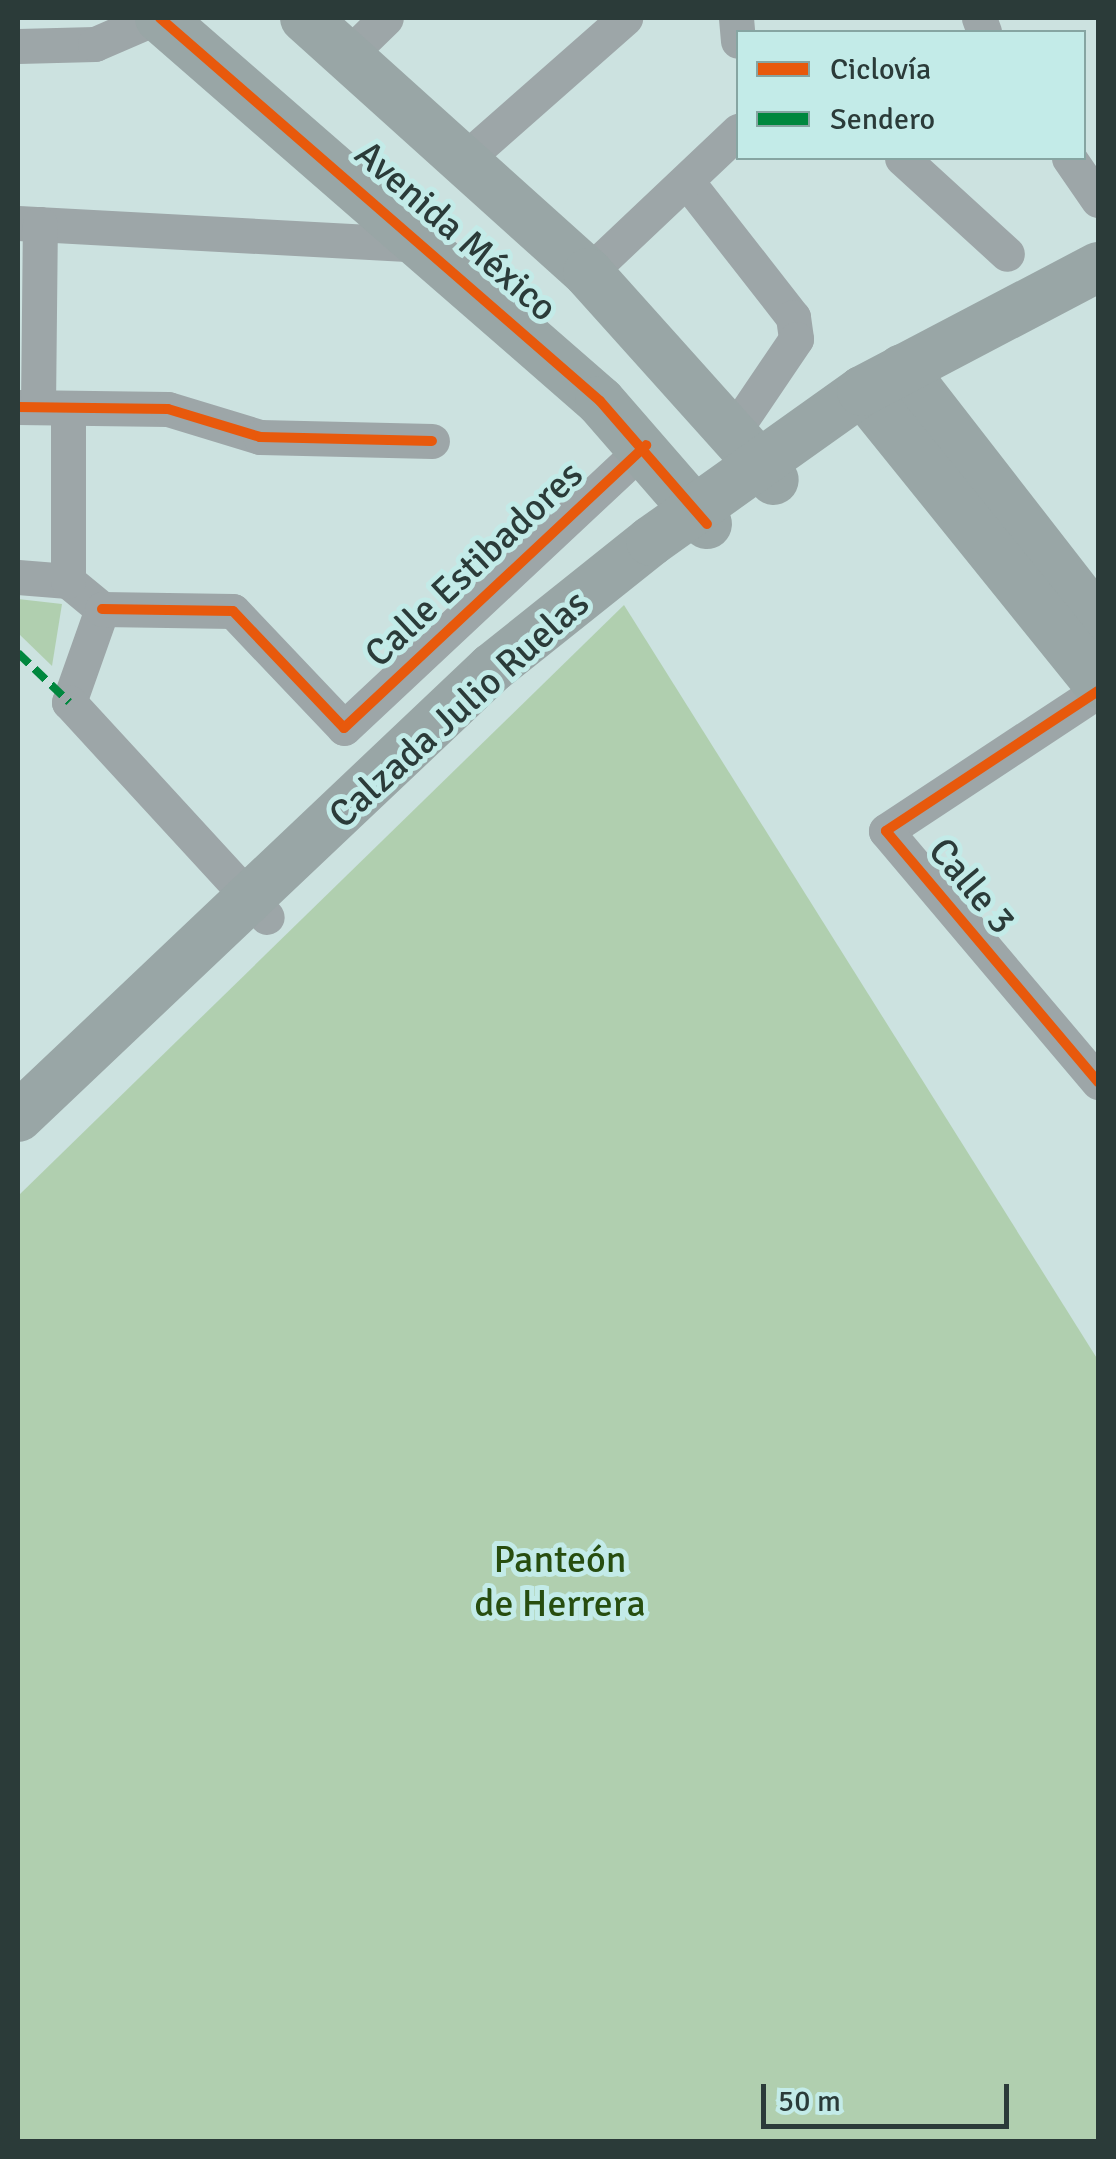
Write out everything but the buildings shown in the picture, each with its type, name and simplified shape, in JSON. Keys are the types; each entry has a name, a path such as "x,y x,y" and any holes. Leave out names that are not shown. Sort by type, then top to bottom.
{"street":[{"path":"18,46 94,44 158,18"},
{"name":"Avenida México","path":"158,18 432,246 646,445 701,516"},
{"name":"Avenida México","path":"304,18 588,274 755,457"},
{"path":"345,58 386,18"},
{"path":"464,160 625,18"},
{"path":"588,274 689,184 736,133"},
{"path":"904,160 1006,254"},
{"path":"1070,160 1098,200"},
{"path":"689,184 793,317 796,338 755,457"},
{"path":"68,581 41,408 29,224 432,246"},
{"name":"Calzada Julio Ruelas","path":"21,1128 260,910 492,668 701,516 755,457 891,395 1096,283"},
{"path":"891,395 1098,622"},
{"path":"891,395 1098,682"},
{"path":"41,408 168,409 260,437 432,441"},
{"name":"Calle Estibadores","path":"102,609 233,611 344,728 646,445"},
{"path":"18,577 68,581 102,609 69,702 260,910"},
{"name":"Calle 3","path":"1098,691 886,831 1098,1082"}],"green space":[{"path":"18,599 62,604 52,666 18,633"},
{"name":"Panteón de Herrera","path":"624,605 1098,1360 1098,2141 18,2141 18,1196"}],"marked path":[{"path":"18,653 69,702"}],"cycle path":[{"path":"160,18 600,401 707,524"},
{"path":"18,407 168,409 260,437 432,441"},
{"path":"102,609 233,611 344,728 646,445"},
{"path":"1098,691 886,831 1098,1082"}]}
